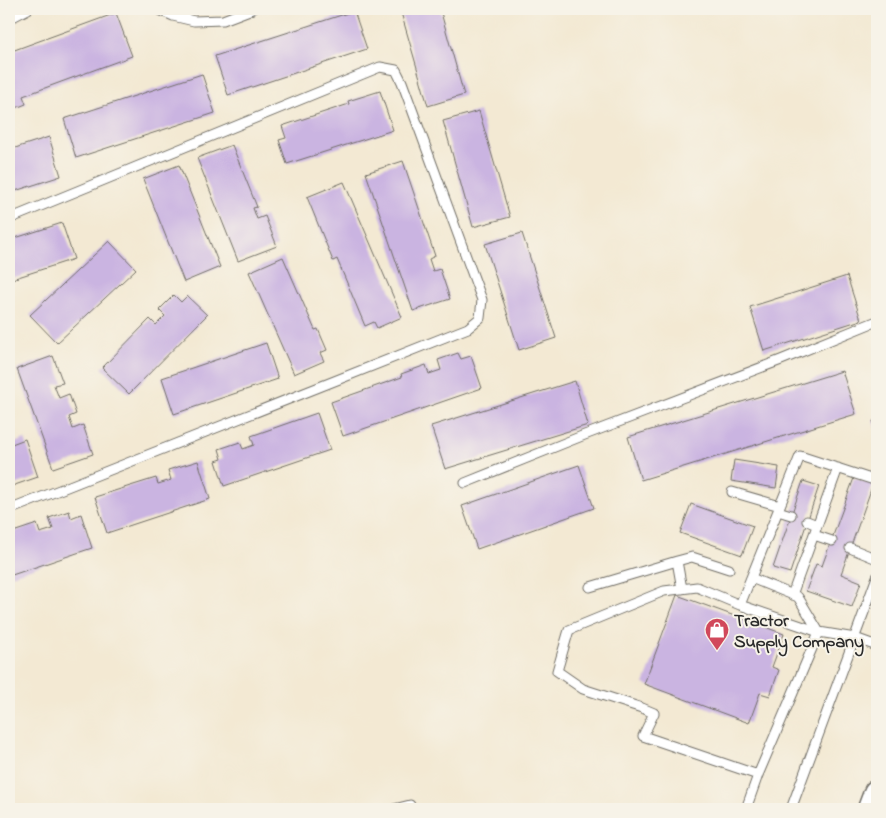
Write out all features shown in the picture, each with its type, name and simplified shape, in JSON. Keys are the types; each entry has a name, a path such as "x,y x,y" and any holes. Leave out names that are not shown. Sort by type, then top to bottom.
{"main road":[{"path":"871,809 877,793"}],"lane":[{"path":"9,19 28,9"},
{"path":"157,9 194,22 223,20 252,9"},
{"path":"9,219 380,67 396,70 402,82 482,300 480,318 468,328 9,510"},
{"path":"465,482 877,321"},
{"path":"740,605 800,456 877,481"},
{"path":"792,595 838,468"},
{"path":"732,492 791,515"},
{"path":"807,521 817,525"},
{"path":"814,535 832,541"},
{"path":"850,548 877,558"},
{"path":"590,586 692,557 729,569"},
{"path":"677,561 682,589"},
{"path":"791,809 877,577"},
{"path":"751,578 798,597 820,632"},
{"path":"758,775 643,736 654,713 583,689 557,671 568,630 664,591 697,587 740,605 820,632 855,638 877,646"},
{"path":"746,809 758,775 820,632"},
{"path":"394,809 410,805 411,809"}],"building":[{"path":"400,9 440,9 464,95 428,106"},
{"path":"354,11 367,49 228,95 215,56"},
{"path":"116,13 132,56 23,96 26,104 11,110 9,105 9,52"},
{"path":"202,74 215,113 76,158 64,119"},
{"path":"380,91 393,130 287,164 279,140 286,138 282,126 349,104 348,101"},
{"path":"479,111 510,217 473,227 443,121"},
{"path":"49,137 61,176 9,193 9,150"},
{"path":"232,145 257,207 253,208 257,219 265,216 277,246 238,261 197,158"},
{"path":"403,161 435,256 429,259 433,271 440,269 450,299 413,311 366,173"},
{"path":"179,165 220,267 184,282 143,179"},
{"path":"344,182 402,317 377,328 374,322 365,326 337,259 333,261 307,197"},
{"path":"62,223 74,259 9,280 9,240"},
{"path":"522,233 556,338 519,350 485,244"},
{"path":"109,241 136,269 57,343 30,315"},
{"path":"283,257 315,330 318,329 327,350 320,353 324,361 294,374 249,272"},
{"path":"847,276 861,320 764,351 750,307"},
{"path":"174,295 181,302 187,296 207,315 129,394 102,368 150,319 156,325 165,316 159,310"},
{"path":"266,343 278,379 174,414 162,378"},
{"path":"458,353 461,359 471,356 482,388 343,436 331,402 402,377 401,374 426,365 429,374 441,370 438,360"},
{"path":"53,356 63,383 54,385 59,398 69,394 76,414 69,417 73,429 83,425 93,454 53,468 17,369"},
{"path":"842,371 856,414 641,480 628,437"},
{"path":"575,381 588,425 445,469 431,426"},
{"path":"317,413 330,450 224,486 216,461 222,459 219,449 240,442 243,449 254,445 251,436"},
{"path":"877,419 877,431 873,421"},
{"path":"25,439 38,477 9,487 9,445"},
{"path":"734,460 779,467 776,488 731,481"},
{"path":"198,461 210,499 107,533 95,497 156,478 158,484 171,480 168,470"},
{"path":"579,465 594,508 477,549 462,506"},
{"path":"854,478 873,484 841,574 861,582 852,607 806,591 816,564 822,566"},
{"path":"803,481 819,486 790,573 773,568"},
{"path":"691,504 753,526 742,555 680,533"},
{"path":"69,511 71,518 81,514 92,548 9,576 10,533 37,524 40,533 53,529 49,518"},
{"name":"Tractor Supply Company","path":"677,595 784,634 772,667 779,670 770,696 760,693 749,723 644,684"}],"place":[{"name":"Tractor Supply Company","path":"717,651"}]}
